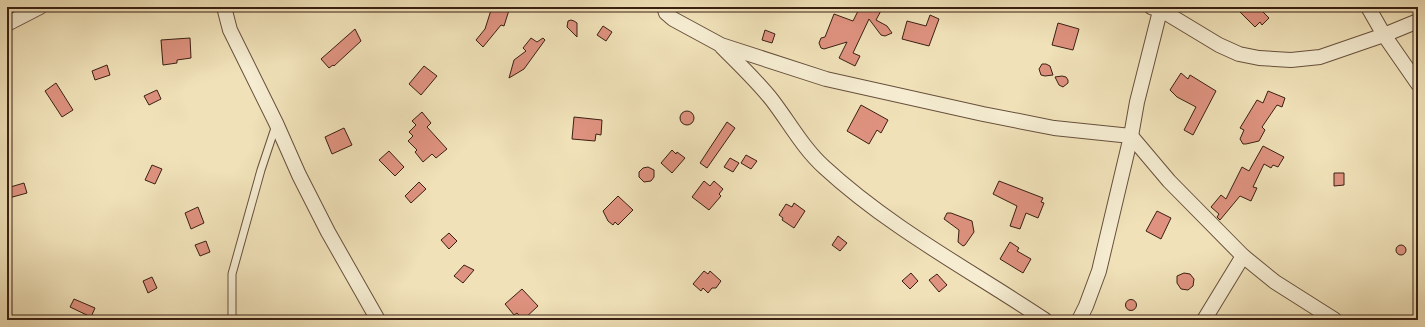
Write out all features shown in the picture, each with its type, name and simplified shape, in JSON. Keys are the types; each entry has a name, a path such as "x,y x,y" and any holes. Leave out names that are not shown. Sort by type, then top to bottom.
{"street":[{"path":"7,24 40,7"},
{"path":"224,7 230,30 276,123 293,162 328,232 378,320"},
{"path":"664,7 666,13 673,19 721,45 826,79 983,114 1054,128 1130,136 1169,181 1243,256 1275,282 1335,320"},
{"path":"1368,7 1384,35 1418,84"},
{"path":"1079,320 1099,271 1158,8 1219,45 1239,54 1259,58 1291,60 1320,57 1384,35 1418,21"},
{"path":"721,45 772,101 801,142 823,167 875,210 1034,318"},
{"path":"1204,320 1243,256"}],"lane":[{"path":"232,320 232,274 261,170 276,123"}],"building":[{"path":"492,7 510,7 504,26 501,25 483,47 476,40 485,29"},
{"path":"860,7 883,7 876,20 887,26 892,33 885,36 881,35 869,19 853,53 860,56 855,66 839,58 847,42 824,49 821,48 819,43 821,38 825,37 834,14 853,21"},
{"path":"1235,7 1258,7 1269,18 1262,25 1260,22 1255,27"},
{"path":"930,15 939,19 929,46 902,39 907,21 926,26"},
{"path":"571,20 577,23 577,37 567,27 568,21"},
{"path":"1058,23 1079,29 1073,50 1052,45"},
{"path":"603,26 612,32 606,41 597,35"},
{"path":"355,29 361,41 334,66 333,65 329,68 321,59"},
{"path":"765,30 775,34 772,43 762,40"},
{"path":"190,38 191,58 177,60 177,63 163,65 161,40"},
{"path":"531,38 537,42 543,38 545,40 524,69 509,78 514,60 526,51 523,48"},
{"path":"1042,64 1050,66 1053,75 1041,75 1039,69"},
{"path":"107,65 110,75 95,80 92,71"},
{"path":"424,66 437,76 421,95 409,84"},
{"path":"1181,73 1188,79 1190,75 1216,91 1193,135 1184,130 1196,107 1177,97 1170,90"},
{"path":"1055,77 1066,77 1068,80 1068,83 1063,87 1059,85"},
{"path":"56,83 73,110 62,117 45,91"},
{"path":"157,90 161,99 149,105 144,96"},
{"path":"1268,91 1285,98 1282,107 1277,105 1262,127 1265,130 1259,141 1243,144 1240,139 1244,130 1240,128 1257,100 1263,103"},
{"path":"861,105 888,120 881,133 877,130 869,144 847,131"},
{"path":"687,111 692,113 694,118 692,123 687,125 682,123 680,118 682,113"},
{"path":"422,112 431,123 427,127 447,149 436,158 432,154 423,162 415,152 417,150 408,141 413,136 409,132 416,125 412,121"},
{"path":"574,117 602,120 601,135 596,134 595,141 572,139"},
{"path":"727,122 735,128 707,168 700,163"},
{"path":"344,128 352,145 332,154 325,137"},
{"path":"1263,146 1284,157 1278,167 1273,165 1271,168 1264,164 1253,187 1257,188 1251,201 1240,196 1220,220 1217,217 1219,214 1211,207 1221,195 1226,199 1242,167 1249,171"},
{"path":"672,150 676,154 677,152 685,158 672,173 661,163"},
{"path":"389,151 404,167 395,176 379,160"},
{"path":"746,155 757,161 751,169 741,163"},
{"path":"730,158 739,163 733,172 724,167"},
{"path":"152,165 162,169 155,184 145,180"},
{"path":"648,167 654,170 654,177 651,181 644,182 639,177 639,172 643,168"},
{"path":"1334,173 1344,173 1344,185 1334,186"},
{"path":"704,181 710,186 714,181 723,189 719,194 721,196 709,210 692,197"},
{"path":"999,181 1043,198 1041,202 1044,203 1038,218 1026,213 1020,229 1010,226 1017,206 993,194"},
{"path":"419,182 426,189 411,203 405,196"},
{"path":"24,183 27,193 9,198 7,188"},
{"path":"618,196 633,210 618,225 615,222 613,225 608,221 603,211"},
{"path":"794,203 805,211 794,228 782,220 783,218 779,215 786,204 792,207"},
{"path":"198,207 204,223 191,229 185,213"},
{"path":"1157,211 1171,218 1161,239 1146,231"},
{"path":"947,213 951,213 972,221 974,232 965,245 963,246 958,242 959,230 944,219"},
{"path":"449,233 457,241 449,249 441,240"},
{"path":"838,236 847,243 840,251 832,245"},
{"path":"206,241 210,252 200,256 195,245"},
{"path":"1010,242 1019,248 1017,251 1031,259 1023,273 1000,259"},
{"path":"1399,245 1403,245 1405,246 1405,254 1399,255 1396,252 1396,248"},
{"path":"464,265 474,270 463,283 454,276"},
{"path":"704,271 708,274 710,271 721,281 716,288 712,288 708,293 703,288 701,291 693,284"},
{"path":"911,273 918,281 910,289 902,281"},
{"path":"1184,273 1190,274 1194,279 1193,286 1188,290 1181,289 1177,283 1177,276"},
{"path":"937,274 947,285 939,292 929,280"},
{"path":"152,277 157,288 148,293 143,281"},
{"path":"522,289 538,306 523,320 517,313 514,315 505,304"},
{"path":"74,299 95,308 91,317 70,307"},
{"path":"1131,299 1135,301 1137,305 1135,309 1131,311 1127,309 1125,305 1127,301"}]}
